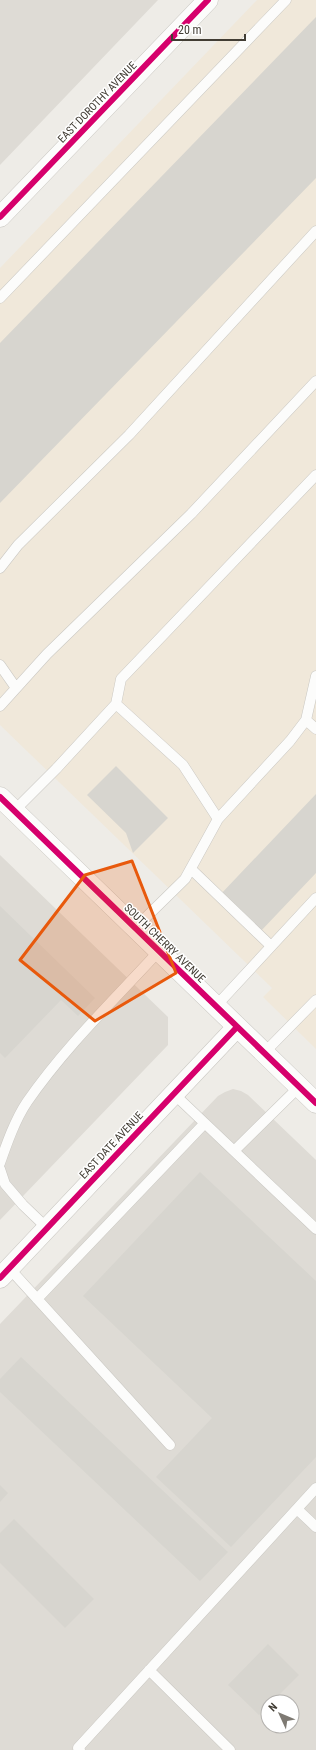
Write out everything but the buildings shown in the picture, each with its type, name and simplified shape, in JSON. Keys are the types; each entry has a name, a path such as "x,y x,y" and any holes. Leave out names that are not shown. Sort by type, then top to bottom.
{"street":[{"name":"EAST DOROTHY AVENUE","path":"0,217 208,0"},
{"name":"SOUTH CHERRY AVENUE","path":"0,797 316,1103"},
{"name":"EAST DATE AVENUE","path":"5,1273 238,1027"}],"lane":[{"path":"0,298 286,0"},
{"path":"0,568 18,545 128,435 316,231"},
{"path":"0,706 47,654 191,514 316,382"},
{"path":"14,811 56,769 116,704 121,678 316,475"},
{"path":"0,665 16,688"},
{"path":"135,928 185,879 218,819 290,741 306,720 316,676"},
{"path":"116,704 183,765 218,819"},
{"path":"306,720 316,729"},
{"path":"191,869 271,946"},
{"path":"216,1006 316,898"},
{"path":"0,1163 7,1142 27,1103 90,1024 159,951"},
{"path":"264,1053 316,1000"},
{"path":"234,1151 299,1087"},
{"path":"174,1094 316,1229"},
{"path":"37,1299 204,1124"},
{"path":"0,1169 5,1184 23,1205 47,1228"},
{"path":"5,1273 37,1299 170,1445"},
{"path":"80,1750 78,1748 298,1510 316,1488"},
{"path":"298,1510 316,1527"},
{"path":"149,1670 230,1750"}],"highlighted area":[{"path":"132,861 176,973 95,1021 20,960 85,875"}],"shaded area":[{"path":"0,0 158,0 0,165"},
{"path":"257,0 316,0 316,1049 263,997 272,988 0,725 0,268"},
{"path":"0,855 168,1017 168,1045 0,1220"},
{"path":"233,1089 248,1095 316,1160 316,1750 0,1750 0,1324 218,1096"}],"cycle path":[{"path":"0,217 208,0"},
{"path":"0,797 316,1103"},
{"path":"0,1278 237,1027"}]}
